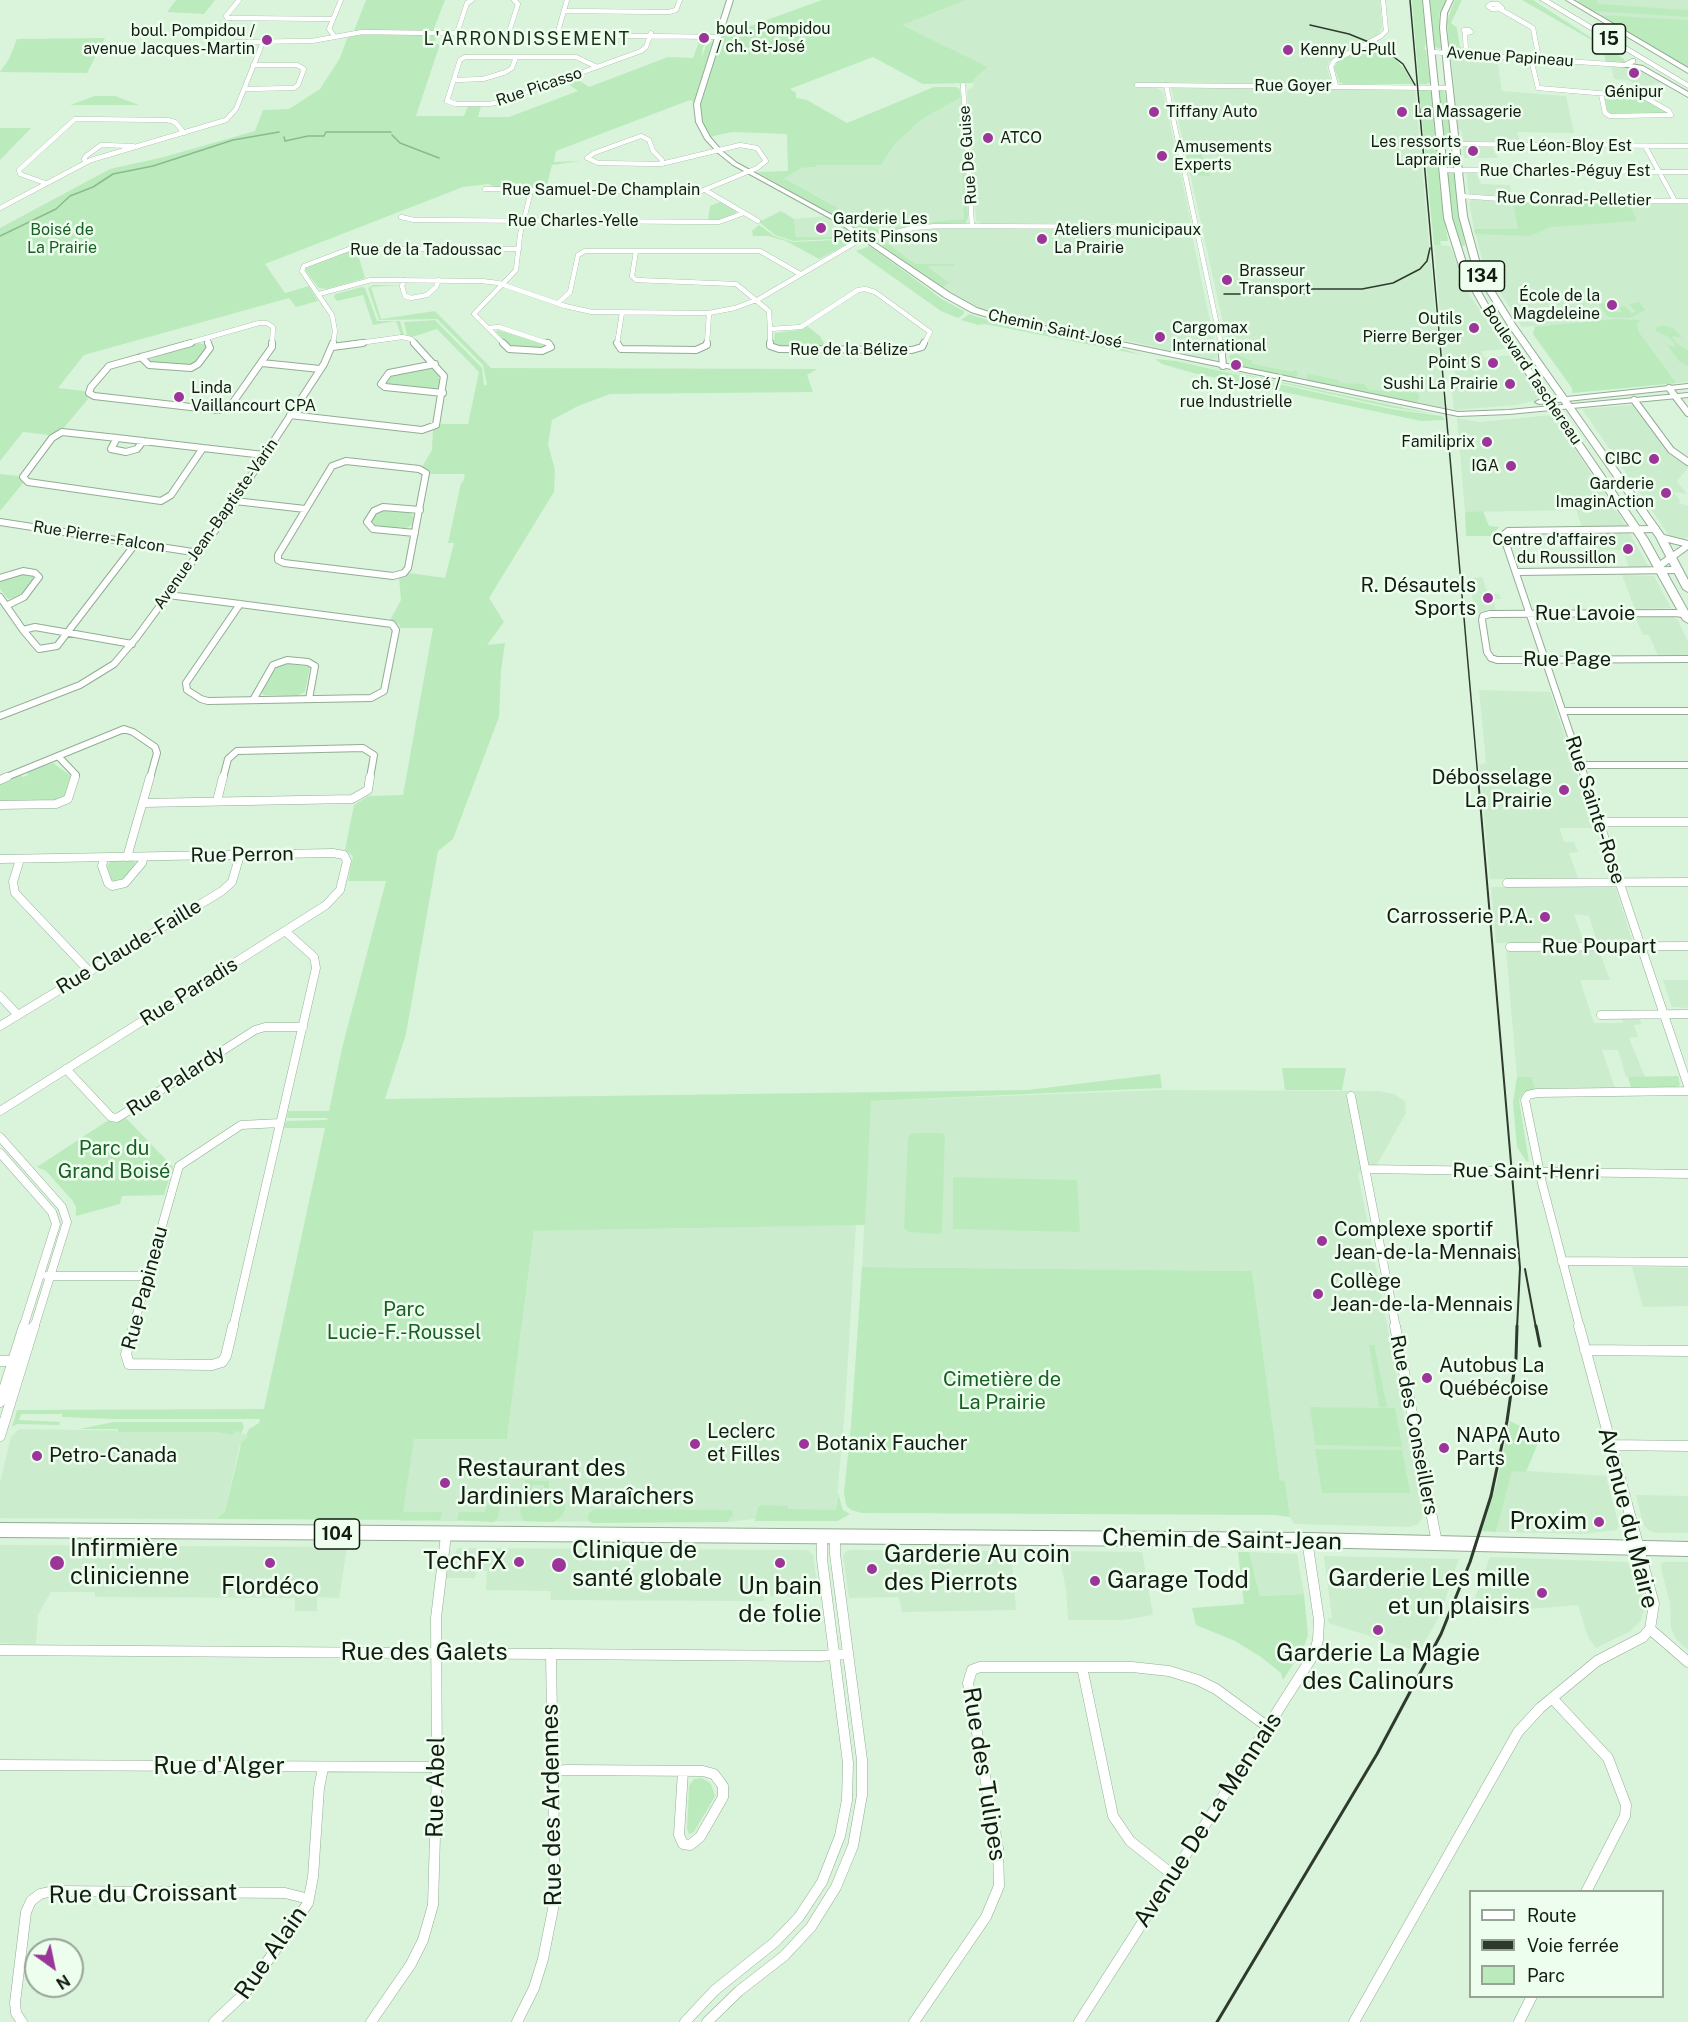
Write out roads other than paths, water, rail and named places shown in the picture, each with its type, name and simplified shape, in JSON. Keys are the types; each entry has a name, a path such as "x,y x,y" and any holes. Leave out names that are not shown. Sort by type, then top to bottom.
{"highway":[{"path":"1542,0 1628,63 1641,67"},
{"name":"15","path":"1542,0 1688,86"},
{"name":"15","path":"1553,0 1688,80"},
{"path":"1559,0 1586,19"}],"main road":[{"name":"Boulevard Taschereau","path":"1426,0 1449,223 1456,248 1479,297 1638,531 1657,569 1687,617"},
{"name":"Boulevard Taschereau","path":"1450,0 1443,18 1445,53 1464,222 1471,248 1493,296 1658,533 1688,589"},
{"path":"1456,248 1471,248"},
{"path":"1479,297 1493,296"},
{"path":"1513,349 1528,348"},
{"path":"1658,533 1688,544"},
{"name":"Chemin de Saint-Jean","path":"0,1530 1307,1540 1688,1549"}],"street":[{"path":"239,0 227,14 227,18 333,19"},
{"path":"335,36 329,29 341,0"},
{"path":"457,33 467,3 472,0"},
{"path":"509,33 518,4 514,0"},
{"path":"558,34 567,0"},
{"path":"564,11 669,12 676,10 680,0"},
{"name":"Chemin Saint-José","path":"730,0 700,92 697,110 703,131 718,150 749,171 830,215 956,301 982,313 1443,411 1486,413 1567,402"},
{"path":"1336,86 1331,67 1334,61 1385,32 1383,0"},
{"path":"1569,0 1688,71"},
{"path":"1500,9 1533,28 1539,59"},
{"path":"236,42 312,41 357,32 718,35"},
{"path":"1465,33 1466,54"},
{"name":"Rue Picasso","path":"597,67 578,58 464,57 461,59 448,99 449,103 490,104 597,67 644,50 651,35"},
{"path":"0,208 86,162 216,124 229,118 236,109 263,42"},
{"name":"Avenue Papineau","path":"1431,52 1628,63"},
{"path":"454,80 483,79 506,72 512,68 516,57"},
{"path":"1531,59 1538,88 1646,98 1669,111 1671,115 1611,116 1605,113 1601,94"},
{"path":"244,89 293,88 298,85 304,69 297,65 253,65"},
{"path":"1641,67 1688,95"},
{"name":"Rue De Guise","path":"963,85 972,226"},
{"name":"Rue Goyer","path":"1137,85 1449,88"},
{"path":"1166,86 1224,358 1223,366"},
{"path":"45,183 18,171 73,120 167,120 175,122 184,133"},
{"path":"661,164 662,160 653,151 649,140 641,136 594,153 587,158 588,161 598,163 661,164 740,145 758,149 765,159 765,163 749,171"},
{"path":"86,162 86,156 101,145 128,144 134,147"},
{"name":"Rue Léon-Bloy Est","path":"1441,144 1688,146"},
{"path":"1645,146 1675,201"},
{"name":"Rue Charles-Péguy Est","path":"1443,170 1688,172"},
{"name":"Rue Samuel-De Champlain","path":"485,189 705,190 749,171"},
{"path":"705,190 758,221"},
{"path":"487,327 504,329 549,343 551,347 544,350 511,350 487,327 475,315 475,312 504,285 516,270 531,191"},
{"name":"Rue Conrad-Pelletier","path":"1461,196 1512,200 1688,201"},
{"name":"Rue Charles-Yelle","path":"401,217 414,220 719,222 744,213"},
{"path":"319,294 363,281 482,280 587,311 709,313 756,301 800,274 840,252 860,245 867,239 922,227 1197,227"},
{"name":"Rue de la Tadoussac","path":"302,268 347,249 519,249"},
{"path":"558,303 571,291 580,253 588,250 760,251 800,274"},
{"path":"636,250 632,276 636,280 730,282 738,285 756,301"},
{"name":"Avenue Jean-Baptiste-Varin","path":"0,716 90,680 114,664 132,644 235,501 332,347 335,331 333,320 328,307 302,268"},
{"path":"404,280 402,287 405,296 411,298 427,295 436,287 439,280"},
{"name":"Rue de la Bélize","path":"756,301 770,313 770,329 770,346 779,349 915,350 922,347 930,333 876,292 865,289 858,290 798,328 770,329"},
{"path":"622,313 617,344 621,349 696,350 707,345 709,313"},
{"path":"259,323 271,324 274,332 273,340 262,363 233,406 223,410 94,396 89,393 90,388 107,367 207,338 259,323"},
{"path":"290,415 427,430 437,423 444,376 411,339 405,337 332,347"},
{"path":"141,357 149,365 191,368 198,364 210,348 207,338"},
{"path":"262,363 320,369"},
{"path":"435,364 389,373 381,384 385,387 442,393"},
{"path":"1567,402 1688,386"},
{"path":"1669,388 1688,413"},
{"path":"1567,402 1634,400 1688,395"},
{"path":"1634,400 1671,450 1688,462"},
{"path":"203,448 171,495 161,501 28,482 23,478 23,474 57,434 65,432 264,455"},
{"path":"117,438 111,448 126,452 136,449 143,441"},
{"path":"344,461 424,471 426,477 420,510 408,568 404,573 396,576 278,560 278,555 332,466 344,461"},
{"path":"235,501 305,509"},
{"path":"415,533 373,529 367,522 374,511 383,507 420,510"},
{"name":"Rue Pierre-Falcon","path":"0,522 199,553"},
{"name":"Rue Sainte-Rose","path":"1638,531 1510,531 1503,534 1688,1086"},
{"path":"1638,531 1658,533"},
{"path":"0,597 35,646 42,649 57,645 64,639 136,543"},
{"path":"1674,563 1688,544"},
{"path":"1516,572 1657,569 1674,563 1688,552"},
{"path":"0,578 23,571 35,573 39,577 24,597 6,606"},
{"path":"168,595 240,604 389,623 395,626 394,643 383,694 371,698 206,701 189,692 186,687 240,604"},
{"name":"Rue Lavoie","path":"1482,616 1676,613 1687,617"},
{"name":"Rue Page","path":"1482,616 1487,652 1491,658 1497,660 1688,659"},
{"path":"23,630 35,627 132,644"},
{"path":"253,700 273,665 287,660 308,662 315,666 309,699"},
{"path":"1563,711 1688,711"},
{"path":"0,780 117,731 127,729 133,732 157,751 127,857"},
{"path":"143,803 357,798 368,790 374,755 363,748 237,751 228,759 217,801"},
{"path":"0,805 56,804 69,799 76,775 58,756"},
{"path":"1581,765 1688,765"},
{"path":"1600,822 1688,822"},
{"name":"Rue Perron","path":"0,859 341,854"},
{"name":"Rue Paradis","path":"0,1111 326,905 338,894 342,885 347,861 346,857 341,854"},
{"name":"Rue Claude-Faille","path":"0,1026 227,887 233,879 240,855"},
{"path":"104,858 102,866 108,883 112,886 125,883 142,863 144,857"},
{"path":"20,859 13,882 15,893 89,971"},
{"path":"1507,883 1688,882"},
{"name":"Rue Papineau","path":"280,1123 241,1125 179,1166 126,1354 127,1361 135,1365 212,1365 222,1362 226,1356 303,1026 317,963 312,955 285,931"},
{"name":"Rue Poupart","path":"1510,947 1688,946"},
{"path":"0,996 18,1015"},
{"path":"1600,1015 1688,1014"},
{"name":"Rue Palardy","path":"66,1069 111,1117 117,1118 255,1030 265,1027 303,1026"},
{"name":"Avenue du Maire","path":"1354,2022 1507,1748 1524,1724 1597,1661 1640,1639 1650,1629 1655,1606 1562,1261 1525,1100 1528,1095 1537,1093 1688,1091"},
{"name":"Rue des Conseillers","path":"1351,1096 1437,1543"},
{"path":"0,1137 64,1210 66,1225 0,1436"},
{"path":"0,1153 56,1219 0,1402"},
{"name":"Rue Saint-Henri","path":"1365,1169 1688,1174"},
{"path":"1562,1261 1688,1262"},
{"path":"40,1276 147,1276"},
{"path":"1585,1350 1688,1351"},
{"path":"0,1361 24,1361"},
{"path":"1610,1445 1688,1446"},
{"name":"Rue Abel","path":"371,2022 411,1964 423,1941 431,1916 435,1881 438,1599 446,1535"},
{"path":"707,2022 732,1997 793,1947 819,1917 836,1887 853,1846 861,1808 862,1772 835,1554 828,1537"},
{"path":"685,2022 715,1990 783,1935 806,1908 828,1871 840,1836 847,1800 848,1775 834,1655 828,1537"},
{"name":"Avenue De La Mennais","path":"1079,2022 1306,1668 1318,1640 1318,1612 1307,1540"},
{"path":"1650,1629 1688,1662"},
{"name":"Rue des Galets","path":"0,1650 848,1654"},
{"name":"Rue des Ardennes","path":"517,2022 538,1975 554,1911 556,1870 551,1653"},
{"name":"Rue des Tulipes","path":"914,2022 986,1917 999,1886 999,1858 968,1683 969,1674 980,1666 1143,1668 1178,1673 1198,1680 1224,1694 1268,1727"},
{"path":"1082,1667 1113,1816 1130,1841 1173,1875"},
{"path":"1552,1698 1608,1758 1626,1805 1624,1816 1587,1890"},
{"name":"Rue d'Alger","path":"0,1765 437,1767"},
{"name":"Rue Alain","path":"214,2022 246,1992 298,1920 309,1899 314,1868 319,1784 323,1768"},
{"path":"553,1771 683,1771 714,1774 721,1780 724,1792 721,1803 700,1837 690,1845 683,1844 680,1835 683,1771"},
{"name":"Rue du Croissant","path":"22,2022 16,2013 15,2003 26,1912 31,1901 40,1894 53,1891 285,1893 309,1899"},
{"path":"754,1958 763,1972"},
{"path":"1519,2022 1531,1998"}],"waterway":[{"path":"0,236 56,209 70,196 93,187 113,174 153,166 233,140 279,132"},
{"path":"284,137 285,141 308,136 324,136 326,132 391,132"},
{"path":"392,135 400,143 439,158"}],"railway":[{"path":"1410,0 1478,778"},
{"path":"1310,25 1349,34 1381,47 1403,64 1415,85"},
{"path":"1295,289 1362,289 1393,283 1420,269 1427,261 1430,248"},
{"path":"1224,294 1304,294"},
{"path":"1478,777 1520,1268 1517,1328"},
{"path":"1525,1269 1536,1328"},
{"path":"1217,2022 1377,1754 1441,1634 1470,1562 1491,1496 1507,1421 1516,1358 1517,1326"},
{"path":"1536,1326 1540,1346"}],"place":[{"name":"boul. Pompidou / ch. St-José","path":"704,38"},
{"name":"boul. Pompidou / avenue Jacques-Martin","path":"267,40"},
{"name":"Kenny U-Pull","path":"1288,50"},
{"name":"Génipur","path":"1634,73"},
{"name":"Tiffany Auto","path":"1154,112"},
{"name":"La Massagerie","path":"1402,112"},
{"name":"ATCO","path":"988,138"},
{"name":"Les ressorts Laprairie","path":"1473,151"},
{"name":"Amusements Experts","path":"1162,156"},
{"name":"Garderie Les Petits Pinsons","path":"821,228"},
{"name":"Ateliers municipaux La Prairie","path":"1042,239"},
{"name":"Brasseur Transport","path":"1227,280"},
{"name":"École de la Magdeleine","path":"1612,305"},
{"name":"Outils Pierre Berger","path":"1474,328"},
{"name":"Cargomax International","path":"1160,337"},
{"name":"Point S","path":"1493,363"},
{"name":"ch. St-José / rue Industrielle","path":"1236,365"},
{"name":"Sushi La Prairie","path":"1510,384"},
{"name":"Linda Vaillancourt CPA","path":"179,397"},
{"name":"Familiprix","path":"1487,442"},
{"name":"CIBC","path":"1654,459"},
{"name":"IGA","path":"1511,466"},
{"name":"Garderie ImaginAction","path":"1666,493"},
{"name":"Centre d'affaires du Roussillon","path":"1628,549"},
{"name":"R. Désautels Sports","path":"1488,598"},
{"name":"Débosselage La Prairie","path":"1564,790"},
{"name":"Carrosserie P.A.","path":"1545,917"},
{"name":"Complexe sportif Jean-de-la-Mennais","path":"1322,1241"},
{"name":"Collège Jean-de-la-Mennais","path":"1318,1294"},
{"name":"Autobus La Québécoise","path":"1427,1378"},
{"name":"Leclerc et Filles","path":"695,1444"},
{"name":"Botanix Faucher","path":"804,1444"},
{"name":"NAPA Auto Parts","path":"1444,1448"},
{"name":"Petro-Canada","path":"37,1456"},
{"name":"Restaurant des Jardiniers Maraîchers","path":"445,1483"},
{"name":"Proxim","path":"1599,1522"},
{"name":"TechFX","path":"519,1562"},
{"name":"Infirmière clinicienne","path":"57,1563"},
{"name":"Flordéco","path":"270,1563"},
{"name":"Un bain de folie","path":"780,1563"},
{"name":"Clinique de santé globale","path":"559,1565"},
{"name":"Garderie Au coin des Pierrots","path":"872,1569"},
{"name":"Garage Todd","path":"1095,1581"},
{"name":"Garderie Les mille et un plaisirs","path":"1542,1593"},
{"name":"Garderie La Magie des Calinours","path":"1378,1630"}],"district":[{"name":"L'ARRONDISSEMENT","path":"527,39"}],"park label":[{"name":"Boisé de La Prairie","path":"62,239"},
{"name":"Parc du Grand Boisé","path":"114,1160"},
{"name":"Parc Lucie-F.-Roussel","path":"404,1322"},
{"name":"Cimetière de La Prairie","path":"1002,1392"}]}
